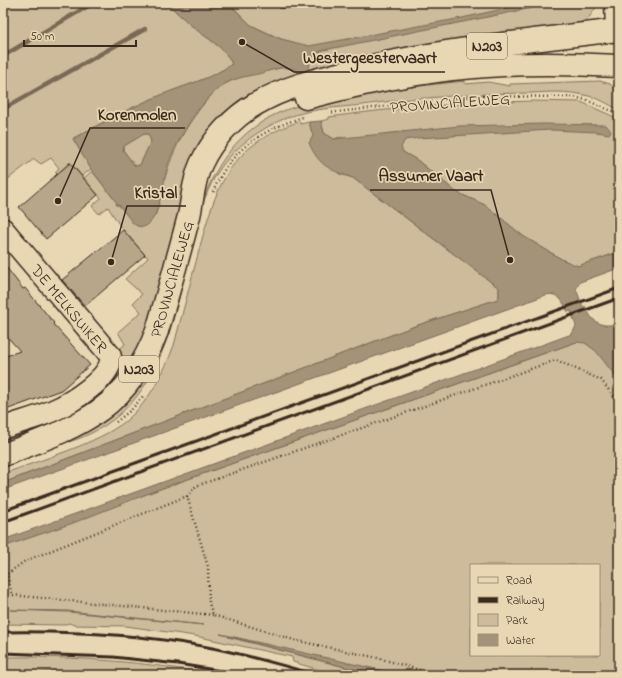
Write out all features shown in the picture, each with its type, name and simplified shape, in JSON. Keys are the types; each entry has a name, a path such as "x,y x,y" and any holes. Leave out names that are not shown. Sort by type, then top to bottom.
{"main road":[{"path":"616,3 618,32"},
{"name":"PROVINCIALEWEG","path":"326,94 395,61 497,44 618,32"},
{"name":"PROVINCIALEWEG","path":"3,455 86,421 116,399 135,375 151,348 157,331 189,214 192,190 201,164 222,133 232,121 245,111 268,98 292,95 326,94 398,78 503,65 619,66"}],"street":[{"name":"DE MELKSUIKER","path":"3,229 110,355 112,360 110,367 86,390 52,411 3,428"}],"path":[{"name":"PROVINCIALEWEG","path":"326,94 574,97 586,100 619,114"},
{"path":"437,675 378,658 294,640 213,615 12,595 7,574 25,561 187,496 196,486 556,360 601,380 619,403"},
{"path":"187,496 208,567 210,603 213,615"}],"green space":[{"path":"3,3 167,3 193,27 215,43 225,53 232,64 207,78 171,91 117,115 73,138 91,169 82,176 70,162 57,174 55,172 59,168 51,158 41,164 34,159 3,183"},
{"path":"229,3 599,3 588,19 577,24 310,73 308,67 312,57 296,43 281,39 251,25"},
{"path":"284,67 296,70 298,76 228,114 171,249 139,354 95,405 3,446 3,435 48,418 125,344 118,332 141,312 133,303 142,294 125,279 148,258 120,226 108,207 99,214 92,206 101,198 84,178 92,171 117,203 116,205 119,205 137,226 156,214 163,184 172,156 193,118 210,96 222,86 232,81"},
{"path":"465,81 465,84 488,82 510,86 510,84 600,81 610,84 619,92 619,110 593,97 571,93 551,92 479,94 410,99 329,108 285,118 266,128 249,139 234,152 216,175 212,183 199,216 178,303 169,333 158,361 144,387 125,410 100,428 69,442 69,440 93,429 115,414 134,396 149,374 164,341 175,306 192,233 204,198 219,166 241,138 272,116 299,106 375,92"},
{"path":"532,101 581,102 619,119 619,252 578,266 563,260 523,236 485,205 456,192 417,160 403,152 340,137 334,139 324,133 321,121 329,119 329,117 405,108"},
{"path":"300,121 300,124 309,122 313,136 339,174 353,178 499,288 498,299 415,326 3,483 3,474 68,451 115,429 127,420 143,404 161,376 174,345 211,208 219,189 229,171 241,156 256,143 276,131"},
{"path":"144,134 148,134 151,141 140,165 135,166 123,150 124,146"},
{"path":"619,327 619,675 401,675 228,637 376,675 336,675 293,662 292,657 195,636 126,626 74,625 69,623 62,625 3,624 3,547 157,490"},
{"path":"3,657 84,659 137,663 218,675 91,675 51,672 3,674"}],"water":[{"path":"167,3 228,3 251,25 281,39 309,46 462,18 530,3 557,3 324,50 312,58 309,65 310,73 298,76 296,70 291,68 282,68 239,78 226,83 206,100 192,118 180,138 170,159 158,208 149,224 143,227 137,226 132,222 119,205 116,205 117,203 91,169 73,139 139,105 207,78 232,64 225,53 215,43 193,27","holes":["144,134 148,134 151,141 140,165 135,166 123,150 124,146"]},
{"path":"321,121 324,133 334,139 459,126 544,124 606,125 611,131 609,134 551,130 418,138 405,140 401,147 403,152 417,160 456,192 485,205 523,236 563,260 578,266 619,252 619,268 580,282 576,289 583,307 585,306 594,320 598,323 607,325 619,323 619,381 596,351 585,343 576,342 157,490 73,523 3,547 3,540 572,334 576,326 571,311 568,312 562,301 557,296 550,294 546,295 3,490 3,483 415,326 498,299 499,288 353,178 326,166 321,162 309,143 313,136 309,122"},
{"path":"10,610 67,611 204,625 69,612"},
{"path":"221,634 402,675 376,675"},
{"path":"51,672 91,675 3,675 3,674"}],"building":[{"path":"70,163 98,195 46,239 19,207"},
{"path":"123,230 145,255 85,306 62,280"},
{"path":"3,263 23,289 25,288 54,323 53,324 90,365 61,390 3,411 3,357 20,351 3,332"}],"waterway":[{"path":"3,56 93,3"},
{"path":"281,7 310,3"},
{"path":"3,109 145,29"}],"railway":[{"path":"3,511 619,288"},
{"path":"3,522 619,298"},
{"path":"3,632 103,634 177,642 246,655 317,675"},
{"path":"3,653 113,657 178,664 246,675"}],"place":[{"name":"Westergeestervaart","path":"242,42"},
{"name":"Korenmolen","path":"58,201"},
{"name":"Assumer Vaart","path":"510,260"},
{"name":"Kristal","path":"111,262"}]}
